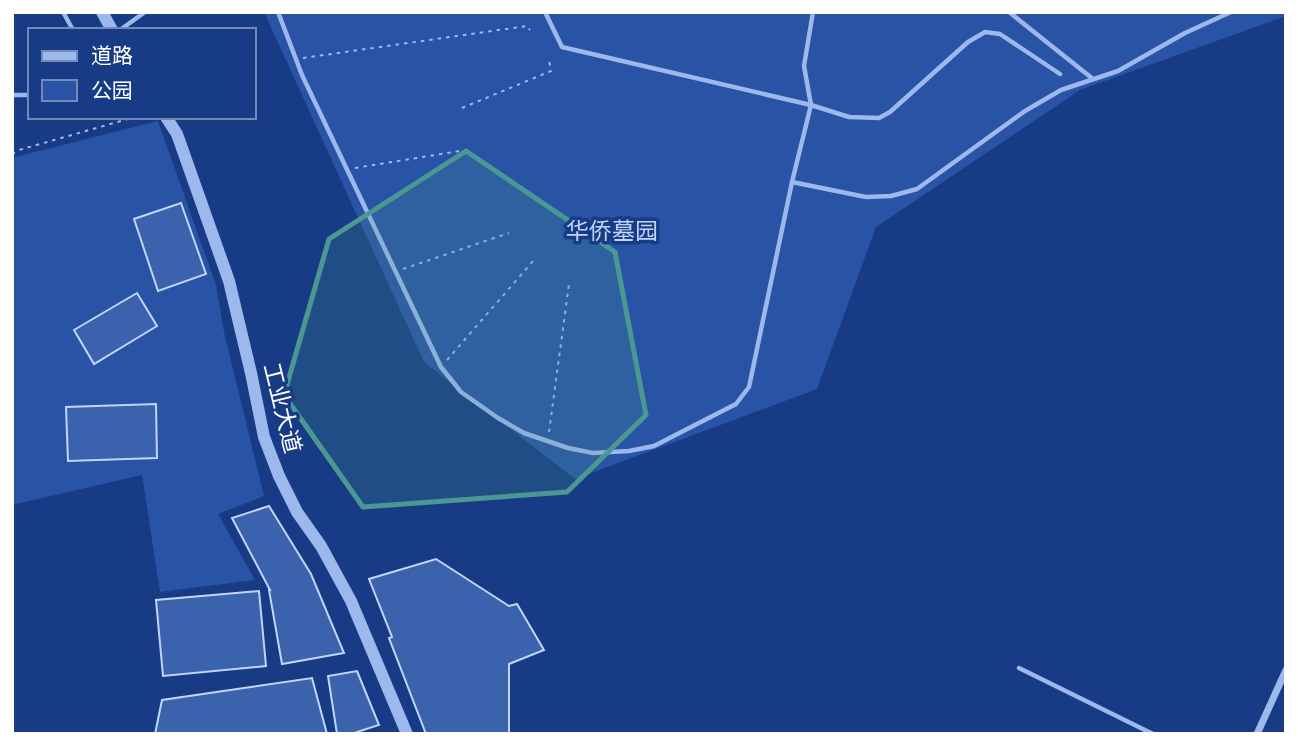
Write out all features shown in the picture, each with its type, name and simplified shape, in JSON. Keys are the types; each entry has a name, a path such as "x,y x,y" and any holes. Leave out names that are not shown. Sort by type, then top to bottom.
{"street":[{"path":"102,12 112,28"},
{"name":"工业大道","path":"167,119 177,134 229,281 264,437 279,476 297,512 321,546 351,601 407,734"},
{"path":"1258,734 1286,670"}],"lane":[{"path":"63,12 72,28"},
{"path":"123,28 145,12"},
{"path":"278,12 295,59 441,367 471,400 524,433 568,448 593,453 629,451 654,446 736,404 749,387 792,182 811,106 804,66 813,12"},
{"path":"545,12 562,47 849,117 878,118 890,112 968,42 985,32 1000,34 1060,74"},
{"path":"1009,12 1093,79"},
{"path":"792,182 866,197 891,196 918,189 1025,111 1061,90 1118,71 1185,33 1231,12"},
{"path":"1019,668 1153,734"}],"path":[{"path":"295,59 527,26 530,30"},
{"path":"462,108 551,71 549,60"},
{"path":"12,153 128,119"},
{"path":"347,169 472,149"},
{"path":"396,272 509,233"},
{"path":"441,367 534,260"},
{"path":"547,441 569,284"}],"highlighted area":[{"path":"466,151 615,252 646,415 567,492 363,507 284,395 329,239"}],"green space":[{"name":"华侨墓园","path":"264,12 1286,12 1286,16 1080,90 876,227 817,389 575,479 424,362"},
{"path":"158,121 216,285 224,332 264,496 218,514 255,580 160,592 142,475 12,505 12,159"}],"building":[{"path":"181,203 206,274 158,291 134,219"},
{"path":"137,293 157,326 94,364 74,330"},
{"path":"156,404 157,458 68,461 66,407"},
{"path":"269,506 311,574 344,653 282,664 270,590 232,518"},
{"path":"436,559 509,606 517,604 544,650 509,664 509,734 426,734 369,579"},
{"path":"259,591 266,666 163,676 156,600"},
{"path":"357,671 379,725 351,734 337,734 328,676"},
{"path":"312,678 327,734 155,734 162,700"}]}
